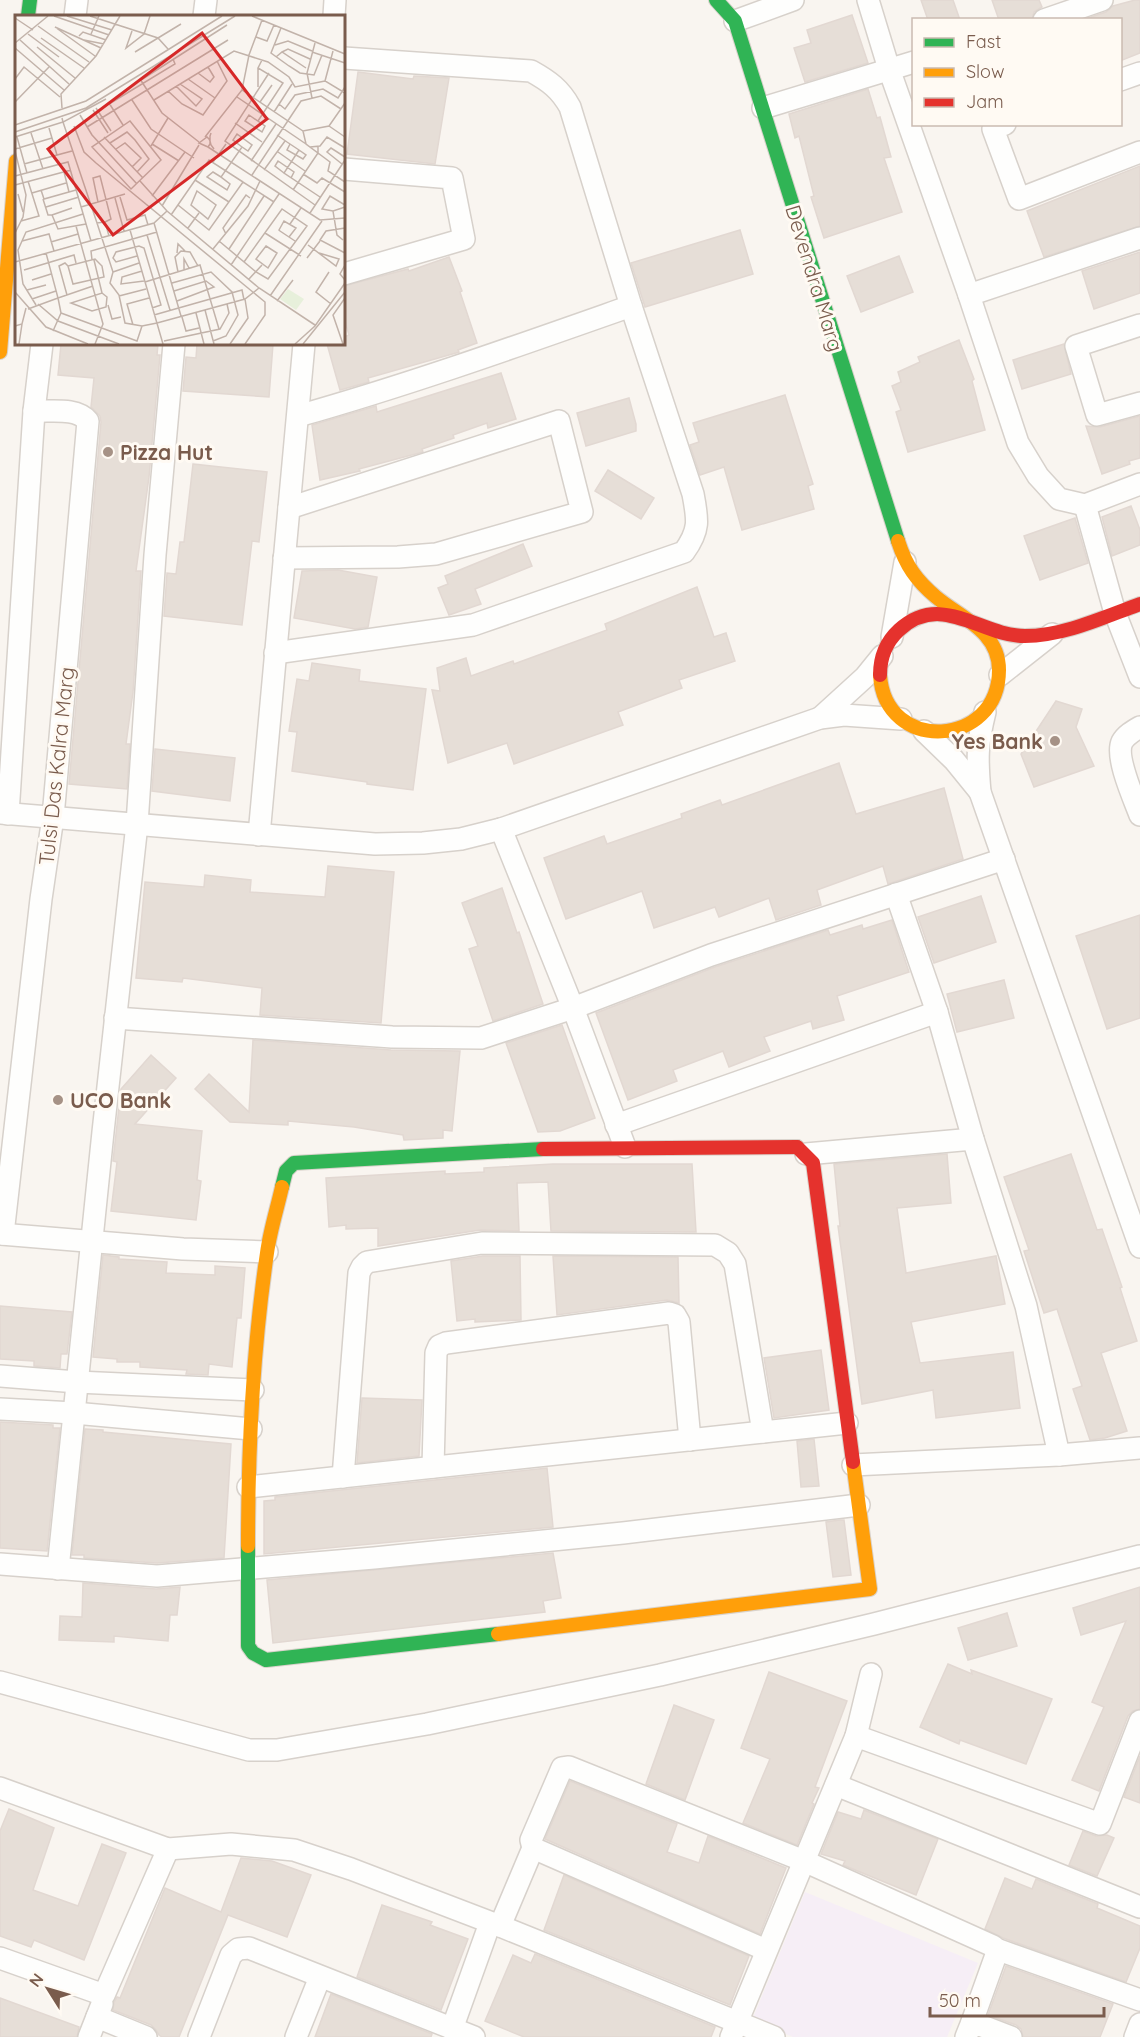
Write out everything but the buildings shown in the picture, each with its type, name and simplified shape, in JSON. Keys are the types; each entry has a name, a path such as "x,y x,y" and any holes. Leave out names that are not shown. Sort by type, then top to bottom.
{"street":[{"path":"28,15 30,0"},
{"path":"75,15 77,0"},
{"path":"204,15 206,0"},
{"path":"334,15 335,0"},
{"name":"Devendra Marg","path":"716,0 735,21 904,562 921,584 964,618"},
{"path":"735,21 793,0"},
{"path":"868,0 889,69 969,295 1018,443 1038,476 1059,499 1085,505 1140,484"},
{"path":"1049,18 1101,0"},
{"path":"275,653 473,625 684,552 695,537 698,519 693,494 631,306 570,107 562,93 550,81 531,71 345,58"},
{"path":"763,108 912,63"},
{"path":"1122,79 1140,73"},
{"path":"1000,126 993,129 1019,200 1140,152"},
{"path":"345,169 452,178 464,239 345,274"},
{"path":"0,352 12,262 15,186"},
{"path":"969,295 1140,238"},
{"path":"298,416 373,395 631,306"},
{"path":"1140,325 1076,346 1097,415 1140,403"},
{"path":"42,345 34,411 4,813 375,844 461,839 501,829 820,718 844,715 901,719"},
{"path":"58,1569 137,824 155,555 174,345"},
{"path":"259,835 304,345"},
{"name":"Tulsi Das Kalra Marg","path":"2,1234 41,899 53,817 88,421 74,412 34,411"},
{"path":"284,558 398,557 436,554 582,512 559,421 289,508"},
{"path":"1085,505 1115,613 1140,677"},
{"name":"Devendra Marg","path":"892,637 904,562"},
{"path":"820,718 865,677 882,656 892,637 907,623 925,615 945,613 1006,634 1023,636 1052,634 1140,604"},
{"path":"964,618 991,641 998,657 1000,675 995,695 985,712 978,742 977,763 980,792 1140,1247"},
{"path":"1000,675 1052,634"},
{"path":"882,656 880,674 882,690 889,706 901,719 924,731 954,760 980,792"},
{"path":"924,731 941,733 957,730 972,723 985,712"},
{"path":"1140,727 1129,733 1122,742 1120,751 1140,815"},
{"path":"501,829 573,1008 625,1147"},
{"path":"115,1018 392,1037 481,1038 573,1008 711,955 1004,859"},
{"path":"896,894 938,1012 973,1139 1026,1306 1059,1455"},
{"path":"616,1125 938,1012"},
{"path":"806,1154 973,1139"},
{"path":"625,1147 796,1147 813,1163 870,1589 339,1653 266,1660 253,1653 248,1646 248,1488 253,1390 267,1252 286,1171 294,1163 552,1148 625,1147"},
{"path":"2,1234 183,1249 267,1252"},
{"path":"343,1477 359,1274 362,1267 367,1262 482,1244 715,1245 728,1253 735,1264 763,1432"},
{"path":"434,1467 436,1353 439,1346 446,1343 669,1313 679,1322 690,1440"},
{"path":"0,1376 253,1390"},
{"path":"0,1409 74,1413 251,1429"},
{"path":"248,1488 847,1423"},
{"path":"853,1465 1059,1455 1140,1448"},
{"path":"0,1564 156,1576 623,1533 859,1504"},
{"path":"0,1682 249,1750 277,1750 427,1724 660,1675 874,1624 1140,1556"},
{"path":"734,2030 856,1736 871,1674"},
{"path":"856,1736 1100,1824 1140,1721"},
{"path":"452,2029 495,1924 533,1848 531,1840 559,1772 566,1766 804,1861 988,1943 996,1949 1140,2000"},
{"path":"836,1785 1140,1906"},
{"path":"0,1788 168,1850 231,1844 294,1850 351,1869 495,1924 734,2030 774,2037"},
{"path":"533,1848 766,1950"},
{"path":"89,2037 104,1995 168,1850"},
{"path":"199,2037 231,1955 238,1949 249,1948 474,2037"},
{"path":"996,1949 996,1955 969,2030 1011,2037"},
{"path":"0,1958 104,1995"},
{"path":"296,2037 320,1977"},
{"path":"97,2017 146,2037"},
{"path":"1135,2037 1140,2024"}],"shaded area":[{"path":"805,1892 978,1963 947,2037 793,2037 752,2020"}],"traffic: fast":[{"path":"28,15 30,0"},
{"path":"716,0 735,21 898,541"},
{"path":"282,1187 286,1171 294,1163 543,1149"},
{"path":"248,1546 248,1646 253,1653 266,1660 498,1634"}],"traffic: slow":[{"path":"0,352 15,173"},
{"path":"880,675 887,701 901,719 920,729 941,731 963,727 981,715 994,696 999,670 993,645 986,635 923,585 904,558 898,541"},
{"path":"248,1546 250,1436 258,1325 268,1245 282,1187"},
{"path":"498,1634 870,1589 853,1462"}],"traffic: jam":[{"path":"880,675 885,650 894,635 915,619 930,614 961,618 992,630 1025,636 1069,629 1140,604"},
{"path":"797,1147 813,1163 853,1462"},
{"path":"543,1149 797,1147"}],"place":[{"name":"Pizza Hut","path":"108,452"},
{"name":"Yes Bank","path":"1055,741"},
{"name":"UCO Bank","path":"58,1100"}]}
